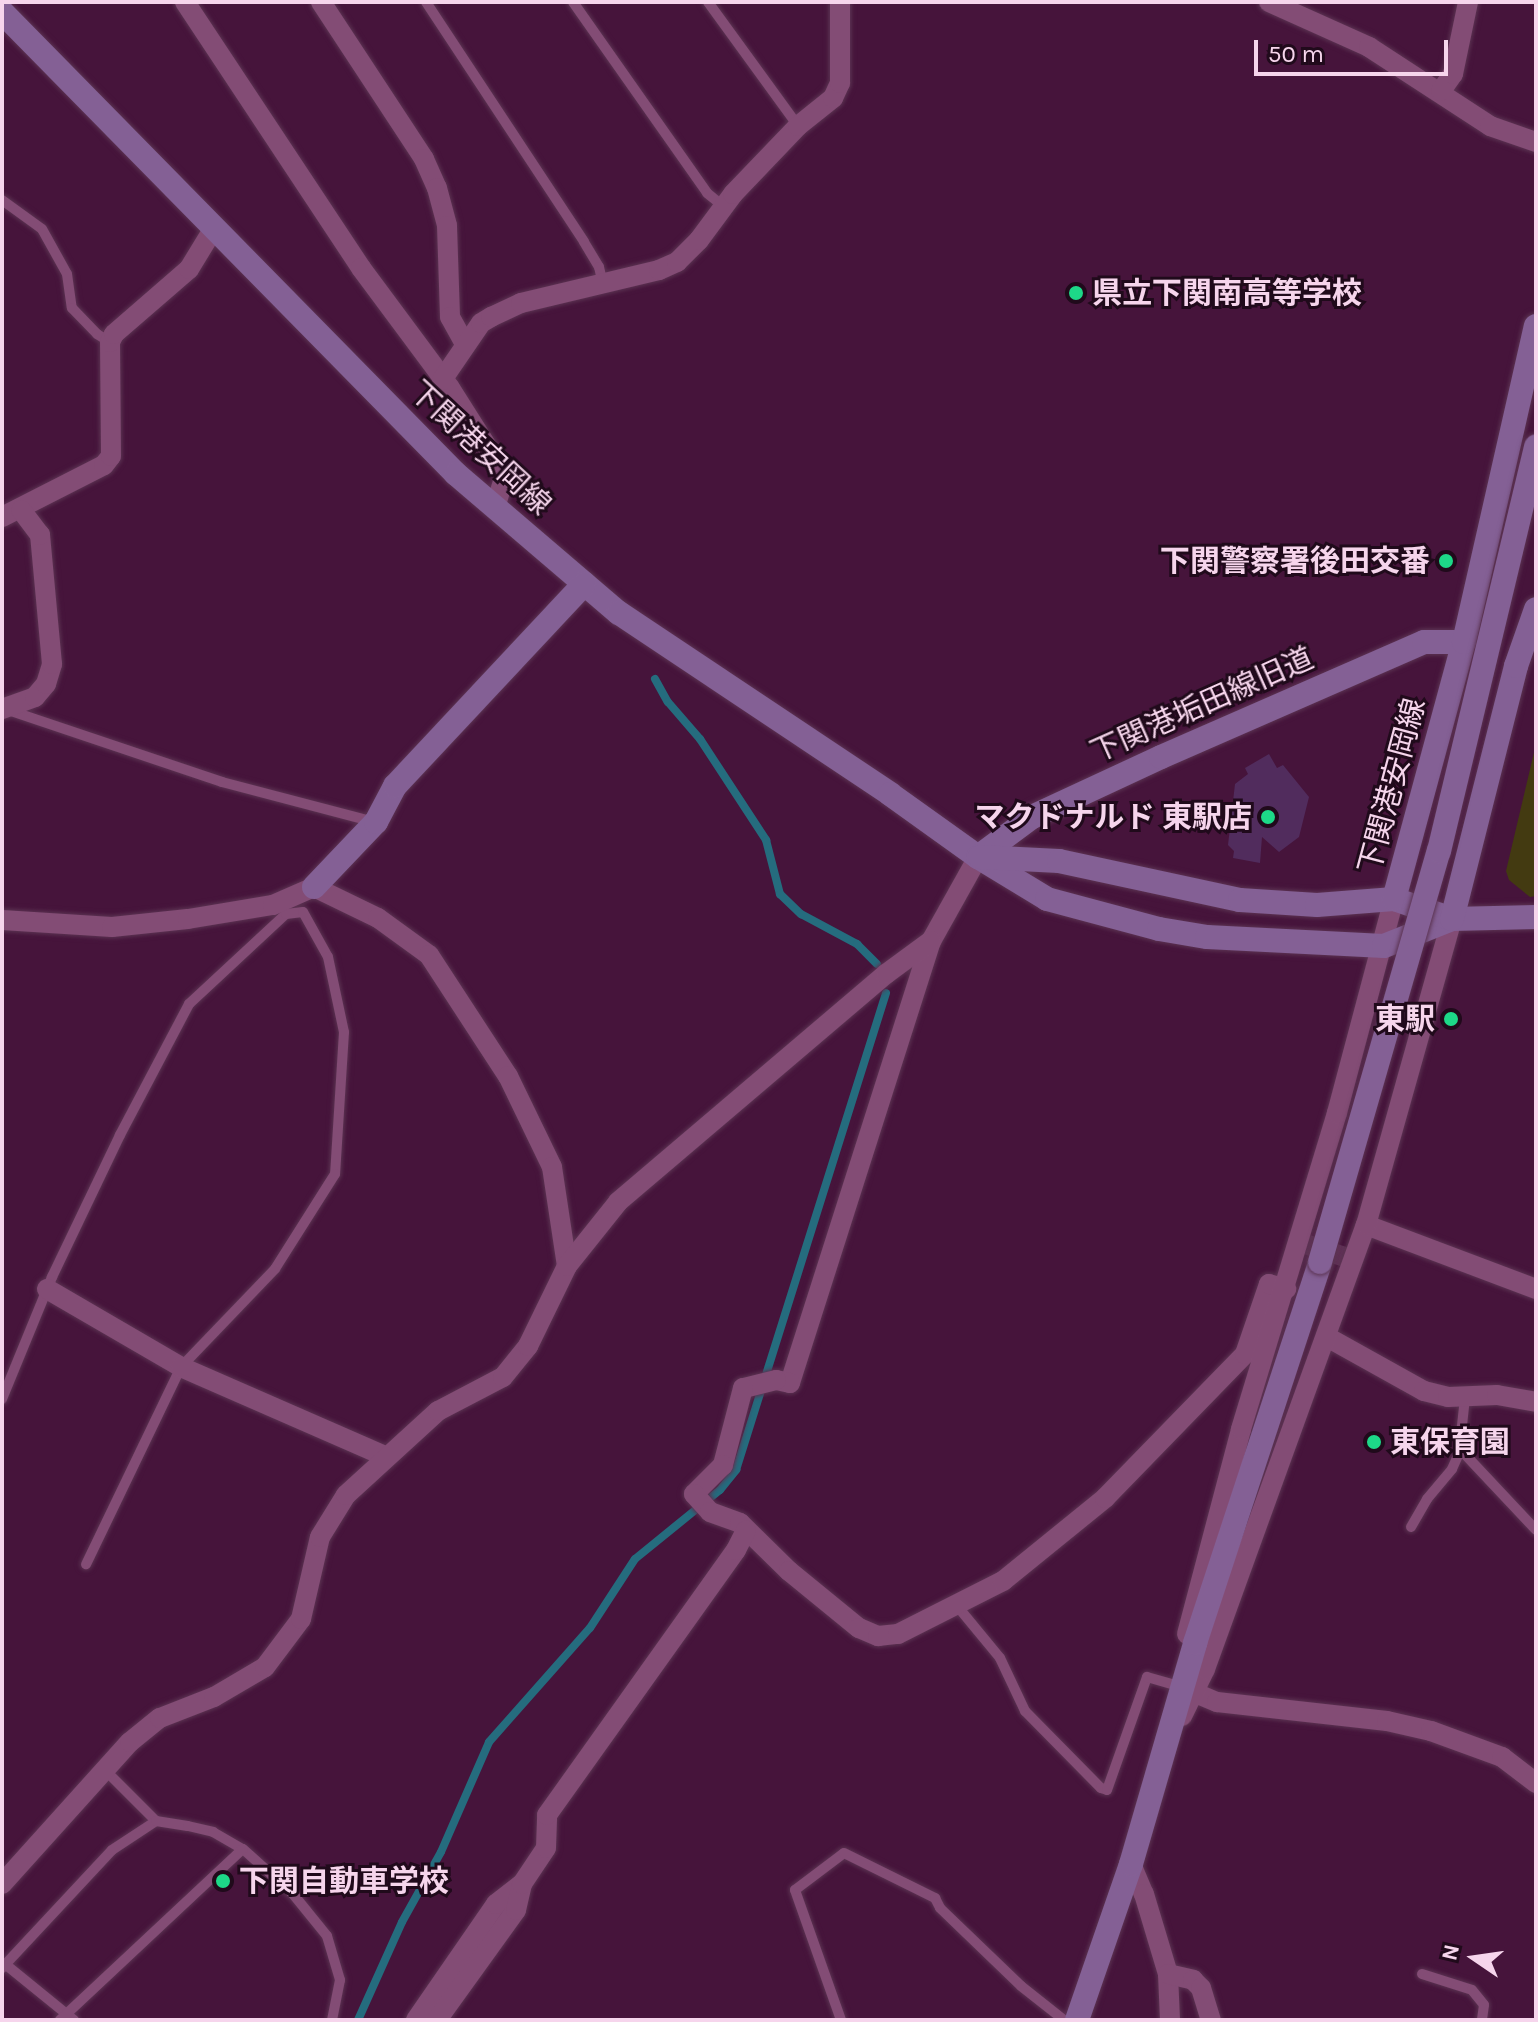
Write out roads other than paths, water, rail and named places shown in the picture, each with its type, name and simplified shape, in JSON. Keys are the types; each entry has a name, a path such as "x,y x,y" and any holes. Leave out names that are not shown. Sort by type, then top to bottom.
{"main road":[{"name":"下関港安岡線","path":"2,12 423,441 495,507 619,613 890,794 978,857 1047,899 1159,929 1242,941 1384,946 1452,919"},
{"name":"下関港安岡線","path":"978,857 1059,861 1240,900 1317,905 1394,899 1464,642 1536,326"},
{"path":"1077,2020 1131,1864 1195,1643 1320,1262 1439,851 1536,446"},
{"path":"314,887 376,822 395,786 584,584"},
{"path":"1452,919 1516,666 1536,609"},
{"name":"下関港垢田線旧道","path":"978,857 1032,817 1161,757 1424,642 1464,642"},
{"path":"1394,899 1452,919 1536,917"}],"street":[{"path":"185,2 361,268 442,380 505,475 495,507"},
{"path":"321,2 424,159 437,188 447,226 450,317 465,344"},
{"path":"442,380 481,323 505,310 677,262 798,126 833,98 840,83 840,2"},
{"path":"1269,2 1369,47 1441,91 1490,126 1536,142"},
{"path":"1441,91 1453,74 1468,2"},
{"path":"5,710 42,691 52,664 40,535 11,513 104,465 111,456 110,342 114,334 189,269 214,228"},
{"path":"978,857 931,941 790,1383 776,1380 746,1387 723,1465 694,1494 704,1505 740,1523 859,1628 878,1636 898,1634 958,1607 1023,1567 1066,1527 1105,1498 1245,1354 1269,1284 1286,1289"},
{"path":"2,920 112,927 188,919 273,905 314,887 378,918 429,955 508,1076 552,1167 567,1266"},
{"path":"1155,1779 1172,1684 1241,1429 1286,1289 1384,946 1394,899"},
{"path":"1155,1779 1205,1669 1366,1225 1452,919"},
{"path":"2,1884 130,1742 160,1718 214,1697 265,1667 301,1619 320,1537 346,1495 385,1456 438,1411 503,1377 528,1346 567,1266 618,1202 886,974 931,941"},
{"path":"1366,1225 1536,1289"},
{"path":"47,1289 181,1367 385,1456"},
{"path":"1327,1337 1424,1391 1465,1398 1497,1395 1536,1402"},
{"path":"416,2020 496,1904 522,1884 546,1848 547,1815 736,1550 746,1530"},
{"path":"1193,1692 1217,1702 1299,1710 1431,1731 1502,1757 1536,1783"},
{"path":"1131,1864 1144,1894 1168,1974 1170,2020"},
{"path":"438,2020 516,1910 522,1884"},
{"path":"1168,1974 1193,1980 1201,1988 1211,2020"}],"lane":[{"path":"426,2 584,242 599,267 603,284"},
{"path":"573,2 707,193 724,207"},
{"path":"708,2 798,126"},
{"path":"2,200 42,229 67,274 72,308 97,334 110,342"},
{"path":"5,710 222,782 376,822"},
{"path":"2,1399 47,1289 120,1135 189,1004 286,914 303,912 328,957 344,1032 335,1174 275,1269 181,1367 86,1564"},
{"path":"1411,1527 1452,1469 1459,1448 1465,1398"},
{"path":"1459,1448 1536,1530"},
{"path":"958,1607 1000,1658 1025,1711 1101,1788 1107,1790 1147,1677 1172,1684"},
{"path":"105,1770 156,1821 213,1832 243,1849 293,1894 327,1936 340,1980 332,2020"},
{"path":"156,1821 112,1850 4,1966 67,2018 243,1849"},
{"path":"841,2020 795,1890 844,1853 935,1898 940,1908 1021,1986 1064,2020"},
{"path":"1422,1974 1472,1990 1484,2005 1482,2020"}],"waterway":[{"path":"655,679 668,702 700,739 766,840 780,894 801,914 857,944 877,964"},
{"path":"358,2020 402,1922 441,1852 489,1742 590,1628 635,1559 720,1490 736,1470 886,993"}],"tunnel":[{"path":"1299,1242 1354,1260"}],"place":[{"name":"県立下関南高等学校","path":"1076,293"},
{"name":"下関警察署後田交番","path":"1446,561"},
{"name":"マクドナルド 東駅店","path":"1268,817"},
{"name":"東駅","path":"1451,1019"},
{"name":"東保育園","path":"1374,1442"},
{"name":"下関自動車学校","path":"223,1881"}]}
